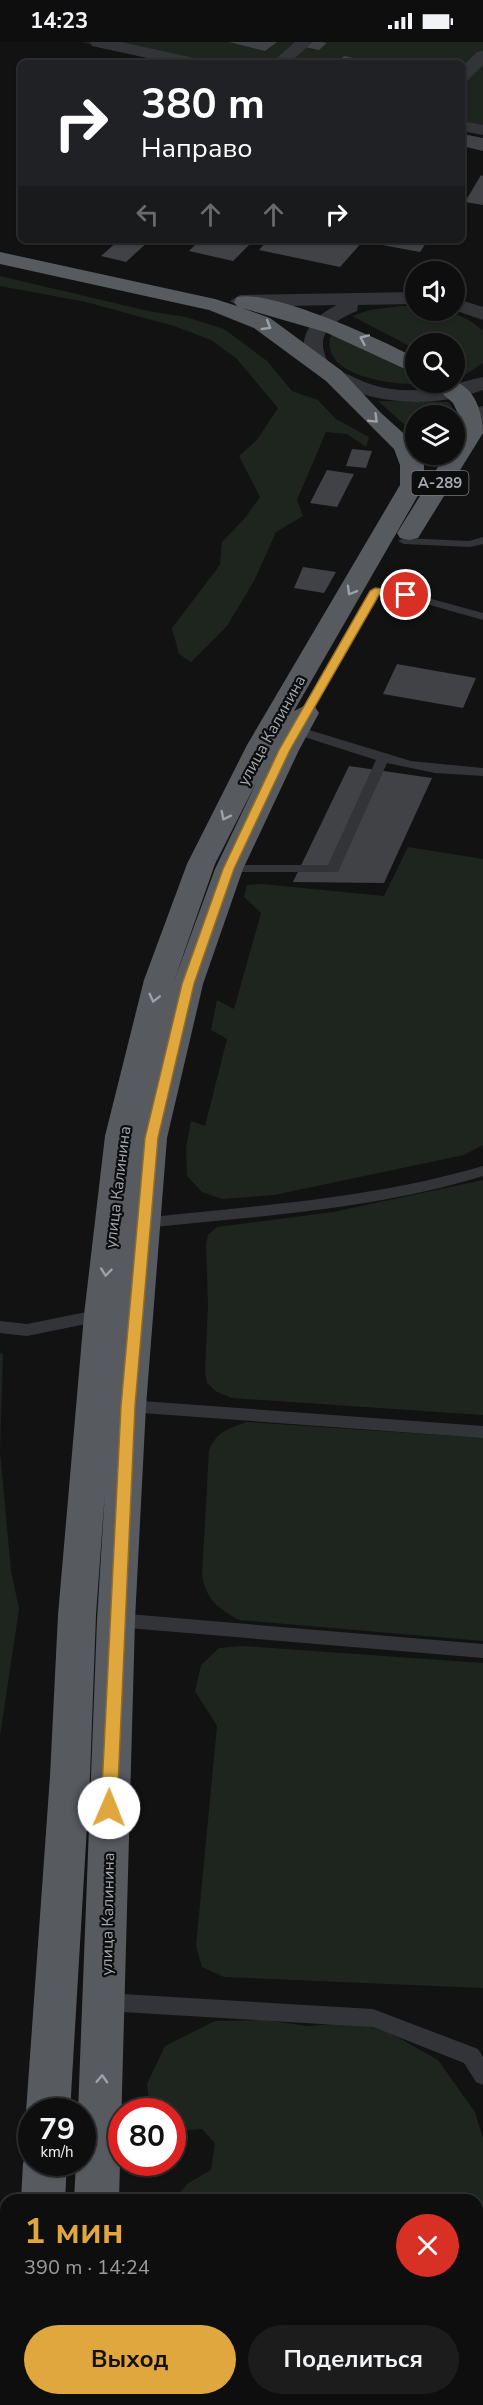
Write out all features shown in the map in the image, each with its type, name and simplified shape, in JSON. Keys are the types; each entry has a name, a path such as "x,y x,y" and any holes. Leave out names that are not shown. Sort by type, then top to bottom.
{"highway":[{"path":"0,248 196,296"},
{"path":"0,258 196,296 240,300 323,322 372,342 405,361"},
{"name":"улица Калинина","path":"49,2098 70,1776 77,1615 101,1315 121,1136 159,980 201,864 261,745 412,485 412,465 404,447 327,370 262,323 196,296"},
{"path":"456,393 480,419"},
{"name":"улица Калинина","path":"97,2194 116,1620 128,1406 151,1138 188,984 228,869 296,730 404,541 480,419"},
{"path":"43,2194 44,2176"}],"street":[{"path":"100,42 180,60"},
{"path":"283,60 305,42"},
{"path":"465,73 483,56"},
{"path":"465,127 483,130"},
{"path":"240,300 405,298"},
{"path":"405,299 351,306 323,322 316,330 311,344 327,370 356,387 384,394 425,396 433,393"},
{"path":"465,308 483,314"},
{"path":"465,385 483,383"}],"lane":[{"path":"404,541 470,544 483,540"},
{"path":"470,544 483,551"},
{"path":"375,591 406,595 483,617"},
{"path":"296,730 382,760 456,772 483,772"},
{"path":"228,869 333,870 382,760"},
{"path":"144,1223 353,1202 453,1181 483,1171"},
{"path":"0,1327 27,1330 101,1315"},
{"path":"128,1406 483,1432"},
{"path":"116,1620 483,1651"},
{"path":"105,2002 373,2018 471,2056 483,2075"}],"shaded area":[{"path":"81,42 483,42 483,134 465,130 465,60 162,60"},
{"path":"0,276 148,311 186,317 224,329 267,361 292,391 318,400 336,419 369,437 366,447 347,434 326,432 297,500 303,516 276,532 255,579 227,626 191,662 179,654 172,628 220,565 222,542 245,518 260,497 239,456 257,440 278,408 236,358 211,340 174,326 86,302 0,286"},
{"path":"405,306 405,321 465,321 465,318 483,331 483,363 465,375 465,333 405,333 405,344 352,316 370,310"},
{"path":"332,332 405,368 405,383 380,381 347,369 335,360 330,348"},
{"path":"378,401 448,402 451,405 405,405 405,425"},
{"path":"408,847 483,859 483,1145 464,1155 274,1195 222,1199 202,1192 187,1176 186,1148 191,1121 205,1126 227,1039 211,1030 217,1000 234,1009 261,913 244,897 247,885 262,884 384,896"},
{"path":"483,1180 483,1415 232,1398 217,1392 207,1383 205,1372 208,1305 206,1245 208,1235 217,1227 333,1212"},
{"path":"0,1353 3,1354 0,1451"},
{"path":"247,1422 483,1438 483,1641 239,1620 219,1607 210,1597 202,1575 209,1451 219,1435"},
{"path":"0,1451 11,1571 19,1609 0,1736"},
{"path":"243,1646 483,1663 483,1988 224,1977 202,1967 196,1946 217,1726 195,1691 201,1665 219,1648"},
{"path":"264,2020 308,2026 356,2022 392,2034 438,2060 475,2112 483,2139 483,2194 179,2194 187,2184 211,2170 215,2143 202,2129 186,2130 186,2098 148,2098 147,2084 165,2046 215,2021"}],"building":[{"path":"229,42 277,42 265,51"},
{"path":"311,42 327,43 319,50 305,47"},
{"path":"344,56 363,60 339,60"},
{"path":"465,134 483,138 483,151 465,147"},
{"path":"481,175 483,176 483,205 465,202"},
{"path":"116,243 147,243 126,262 101,256"},
{"path":"197,243 251,243 233,261 189,251"},
{"path":"265,243 361,243 340,267 259,250"},
{"path":"384,243 426,243 420,252 382,245"},
{"path":"352,449 372,451 366,468 346,466"},
{"path":"327,470 354,474 337,507 310,503"},
{"path":"303,567 336,572 324,593 294,588"},
{"path":"397,664 476,678 463,708 383,694"},
{"path":"349,766 432,778 384,883 293,882"}],"route":[{"path":"109,1808 116,1620 128,1406 151,1138 188,984 228,869 285,750 375,591 406,595"}]}
